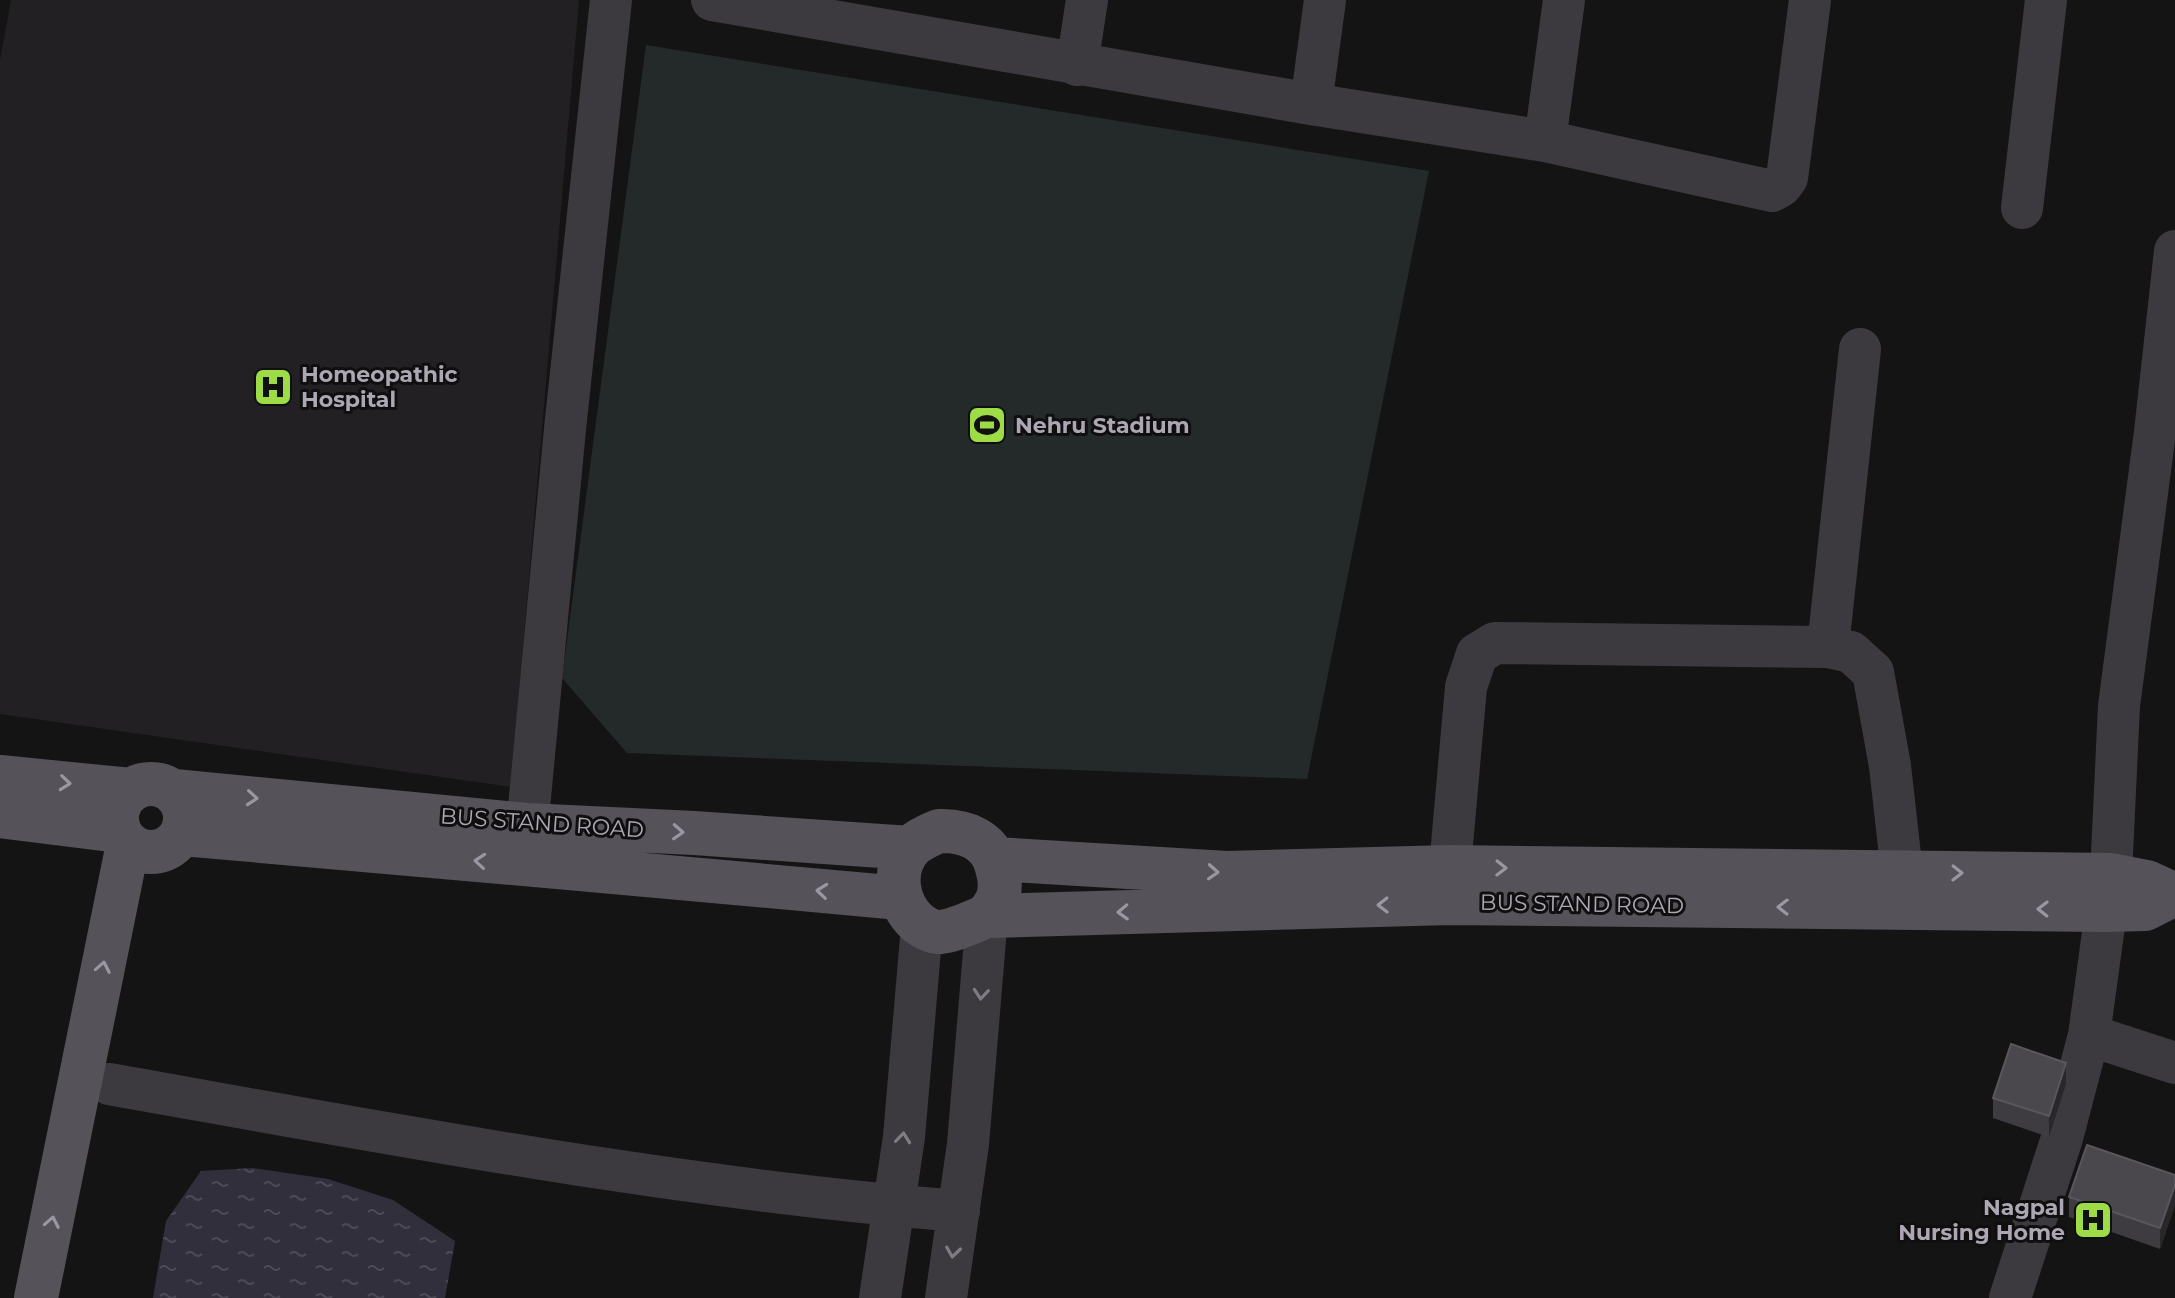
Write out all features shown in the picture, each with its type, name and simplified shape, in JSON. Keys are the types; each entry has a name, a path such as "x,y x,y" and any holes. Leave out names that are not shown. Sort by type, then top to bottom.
{"main road":[{"name":"BUS STAND ROAD","path":"0,777 131,790 145,783 160,784 174,791 525,845 697,878 911,912 938,933 987,916 1450,885 1902,873 2109,892"},
{"path":"131,790 120,801 116,816 147,840"},
{"path":"36,1298 147,840 186,819 183,803 174,791"},
{"name":"BUS STAND ROAD","path":"0,816 147,840 525,845 694,833 910,848 924,837 939,831 956,831 972,836 986,846 995,859 1450,885 2109,892 2147,882 2174,894"},
{"path":"67,1298 109,1084 147,840"},
{"path":"910,848 898,871 911,912"},
{"path":"987,916 997,899 1000,879 995,859"}],"street":[{"path":"525,845 611,0"},
{"path":"712,0 858,13 1077,65 1545,141 1772,191 1787,178 1810,0"},
{"path":"1077,65 1087,0"},
{"path":"1311,104 1325,0"},
{"path":"1545,141 1564,0"},
{"path":"2022,208 2046,0"},
{"path":"2010,1298 2076,1143 2109,892 2119,706 2165,435 2175,251"},
{"path":"1828,647 1860,349"},
{"path":"1450,885 1466,687 1477,654 1495,643 1828,647 1851,652 1873,672 1890,766 1902,873"},
{"path":"880,1298 904,1137 911,912"},
{"path":"946,1298 968,1144 987,916"},
{"path":"2089,1035 2175,1063"},
{"path":"109,1084 483,1151 716,1184 959,1211"}],"shaded area":[{"name":"Homeopathic Hospital","path":"11,0 579,0 511,787 0,714 0,60"},
{"name":"Nehru Stadium","path":"646,45 1429,171 1307,779 627,753 562,678"}],"water":[{"path":"253,1168 328,1179 393,1200 455,1241 445,1298 153,1298 166,1221 201,1171"}],"building":[{"path":"2011,1044 2066,1063 2049,1116 1993,1098"},
{"path":"2087,1145 2175,1175 2175,1185 2160,1228 2069,1197"}],"place":[{"name":"Homeopathic Hospital","path":"273,387"},
{"name":"Nehru Stadium","path":"987,425"},
{"name":"Nagpal Nursing Home","path":"2093,1220"}]}
